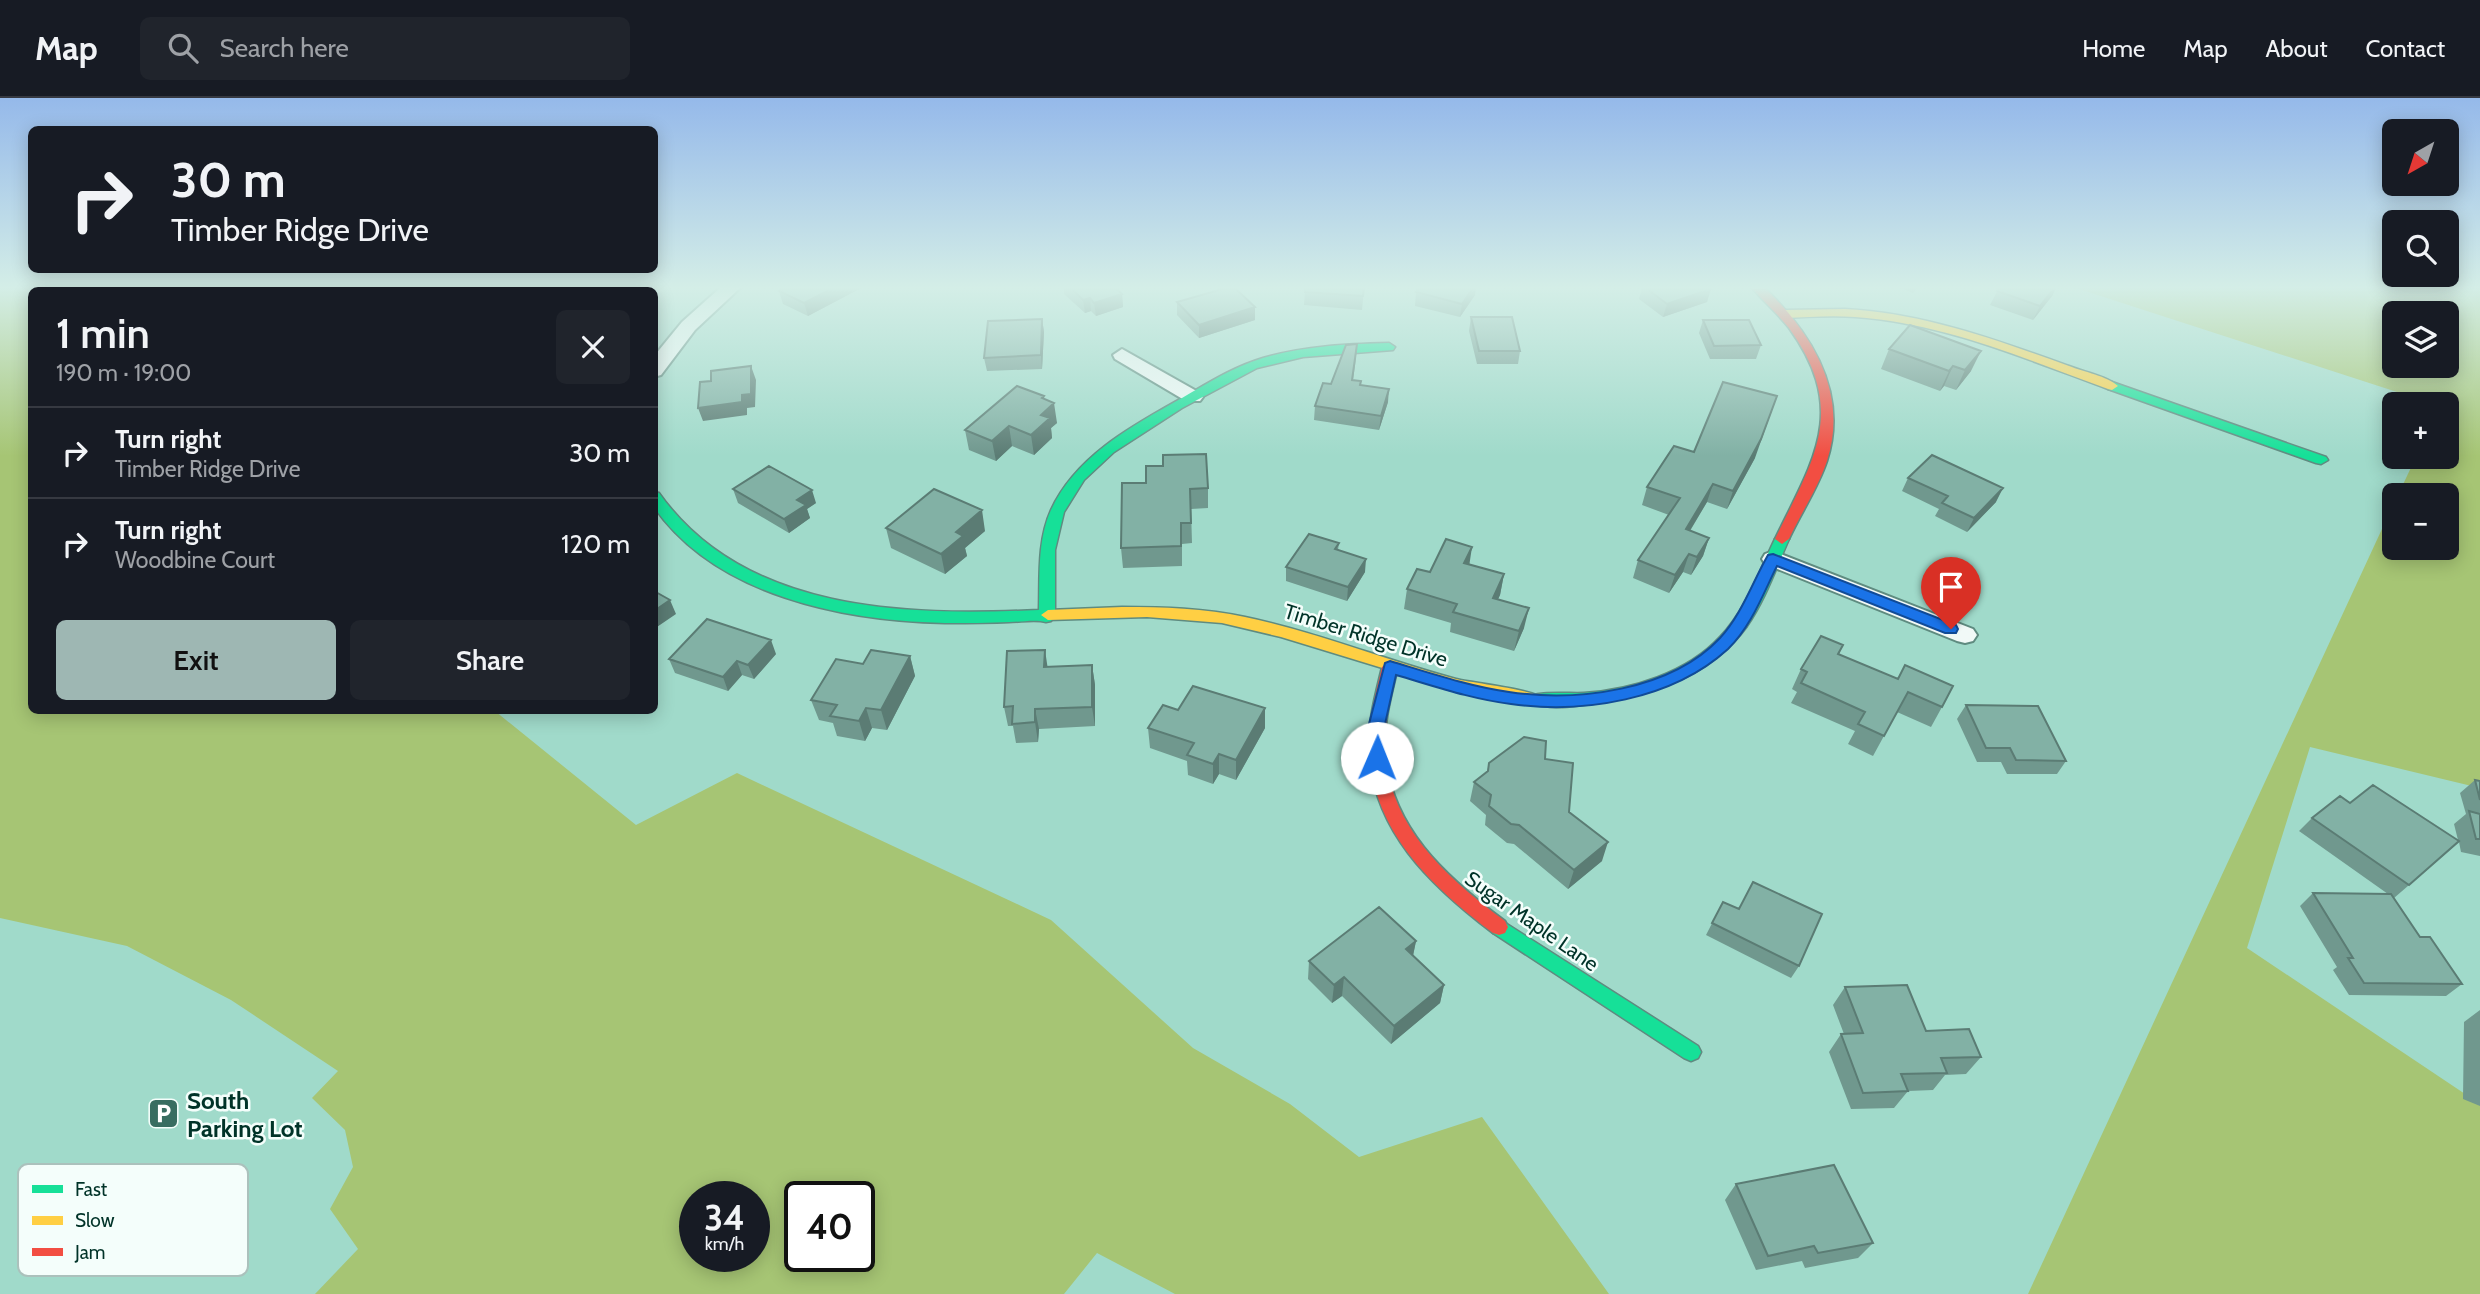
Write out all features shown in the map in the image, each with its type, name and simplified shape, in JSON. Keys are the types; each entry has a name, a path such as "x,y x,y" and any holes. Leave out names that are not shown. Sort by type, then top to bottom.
{"street":[{"path":"658,366 674,344"},
{"name":"Timber Ridge Drive","path":"658,501 678,528 720,562 755,582 839,609 923,620 1153,612 1201,615 1269,629 1466,690 1511,698 1580,699 1636,691 1670,679 1697,665 1724,644 1741,622 1821,459 1828,433 1828,402 1822,376 1805,344"},
{"path":"1992,344 2321,460"},
{"path":"1046,617 1050,535 1057,512 1070,487 1109,448 1225,377 1285,355 1318,349 1389,347"},
{"path":"1122,355 1193,397"},
{"path":"1773,559 1965,635"},
{"name":"Sugar Maple Lane","path":"1390,667 1377,724 1377,758 1384,790 1397,822 1422,862 1454,895 1489,922 1691,1052"}],"green space":[{"path":"0,344 28,344 28,714 499,714 636,825 737,773 1051,920 1193,1048 1290,1104 1359,1157 1482,1117 1609,1294 1175,1294 1097,1253 1064,1294 315,1294 358,1249 330,1209 353,1167 345,1130 312,1098 338,1071 231,1000 127,946 0,918"},
{"path":"2248,344 2382,344 2382,378 2459,378 2459,344 2480,344 2480,788 2310,747 2247,948 2480,1104 2480,1294 2028,1294 2382,529 2382,560 2459,560 2459,483 2404,483 2410,469 2459,469 2459,392 2397,392"}],"building":[{"path":"986,344 1041,344 1041,355 984,358"},
{"path":"1357,344 1352,380 1361,381 1360,385 1389,389 1381,416 1315,406 1323,383 1331,384 1346,345"},
{"path":"1477,344 1518,344 1520,351 1479,351"},
{"path":"1713,344 1761,345 1714,346"},
{"path":"1894,344 1961,344 1981,351 1965,370 1953,366 1949,371 1889,349"},
{"path":"751,366 751,394 742,395 742,402 698,408 700,382 711,381 711,371"},
{"path":"1723,382 1777,396 1761,439 1733,491 1713,484 1686,529 1709,538 1697,557 1689,554 1675,575 1638,560 1680,498 1647,487 1674,446 1694,452"},
{"path":"1017,386 1044,396 1042,398 1054,403 1041,415 1050,418 1031,435 1009,426 992,441 965,430"},
{"path":"1206,454 1208,488 1190,489 1191,523 1181,523 1181,546 1121,548 1122,483 1146,483 1146,466 1163,466 1163,455"},
{"path":"1932,455 2003,488 1974,518 1942,503 1948,496 1908,478"},
{"path":"769,466 812,490 797,500 806,505 784,519 733,489"},
{"path":"934,489 982,510 956,532 963,536 941,554 886,528"},
{"path":"1309,534 1339,543 1335,549 1366,559 1348,587 1286,567"},
{"path":"1446,539 1472,547 1464,563 1504,574 1493,598 1529,608 1519,631 1453,612 1457,604 1407,589 1417,569 1430,572"},
{"path":"658,593 670,600 658,608"},
{"path":"707,619 771,640 748,665 737,661 723,677 669,659"},
{"path":"1821,636 1843,645 1838,654 1898,679 1905,665 1953,686 1942,707 1908,692 1884,736 1858,724 1865,712 1801,683 1807,672 1801,669"},
{"path":"871,650 910,656 881,710 866,708 859,721 830,716 837,705 811,700 836,659 863,664"},
{"path":"1045,650 1044,667 1092,665 1092,707 1035,709 1035,722 1012,724 1013,706 1004,707 1007,651"},
{"path":"1193,686 1265,708 1236,760 1219,754 1213,764 1187,755 1194,743 1148,728 1163,705 1178,710"},
{"path":"1966,705 2038,706 2066,761 2016,760 2010,748 1986,748"},
{"path":"1524,737 1546,741 1545,759 1573,763 1569,812 1608,842 1574,870 1519,825 1511,824 1489,806 1491,795 1474,782 1488,771 1489,763"},
{"path":"2475,780 2480,781 2480,800"},
{"path":"2373,785 2459,841 2409,885 2312,818 2340,796 2350,803"},
{"path":"2469,811 2480,814 2480,839 2476,839"},
{"path":"1753,882 1822,914 1799,966 1712,923 1723,902 1739,909"},
{"path":"2313,893 2391,894 2420,937 2430,937 2462,984 2364,983 2348,958 2353,958"},
{"path":"1379,907 1416,941 1406,949 1444,985 1394,1026 1344,977 1334,985 1309,961"},
{"path":"1907,985 1926,1031 1969,1029 1981,1057 1941,1058 1947,1073 1901,1074 1908,1091 1863,1093 1841,1034 1863,1033 1845,987"},
{"path":"1834,1165 1873,1243 1818,1253 1814,1246 1768,1256 1736,1184"}],"traffic: fast":[{"path":"1046,617 1048,550 1057,512 1079,477 1109,449 1224,378 1253,365 1303,353 1389,347"},
{"path":"2112,386 2321,460"},
{"path":"658,502 674,523 711,555 740,572 791,593 863,611 899,615 972,618 1048,615"},
{"path":"1535,699 1562,700 1621,694 1678,675 1703,661 1725,643 1742,621 1782,539"},
{"path":"1499,927 1691,1052"}],"traffic: slow":[{"path":"1996,344 2112,386"},
{"path":"1048,615 1147,612 1246,622 1461,686 1535,699"}],"traffic: jam":[{"path":"1782,539 1812,480 1827,436 1828,412 1824,388 1806,344"},
{"path":"1390,667 1377,737 1380,776 1387,803 1415,851 1454,892 1499,927"}],"place":[{"name":"South Parking Lot","path":"164,1114"}],"route":[{"path":"1377,758 1377,724 1390,667 1466,690 1511,698 1553,701 1636,691 1670,679 1697,665 1724,644 1741,622 1773,559 1951,629"}]}
